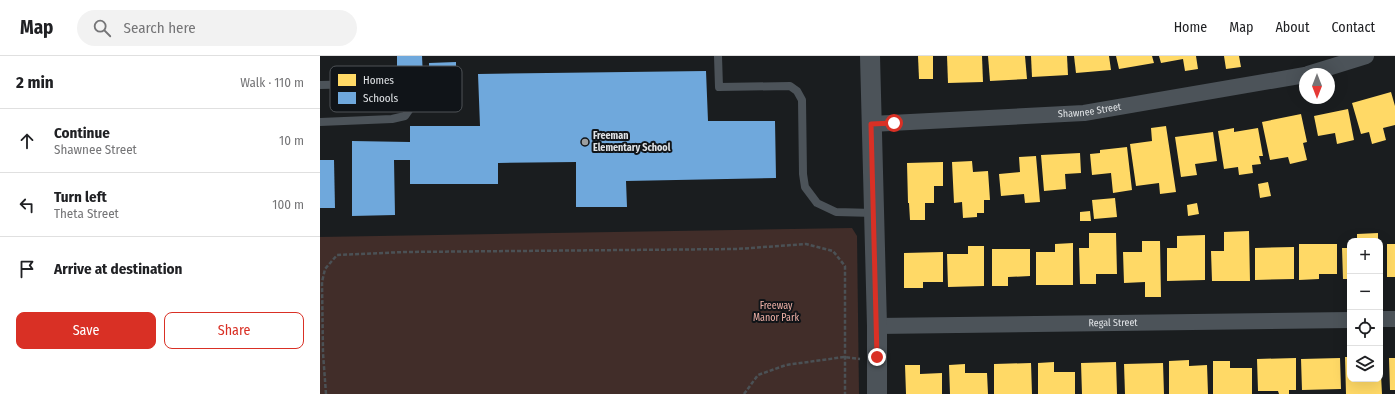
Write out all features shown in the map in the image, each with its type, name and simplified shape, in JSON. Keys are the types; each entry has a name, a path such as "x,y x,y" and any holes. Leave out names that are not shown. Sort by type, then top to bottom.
{"street":[{"path":"870,56 877,326 877,394"},
{"path":"1327,68 1366,56"},
{"name":"Shawnee Street","path":"871,124 1084,113 1299,76"},
{"path":"1383,319 1395,319"},
{"name":"Regal Street","path":"877,326 1347,320"}],"lane":[{"path":"718,56 719,87 790,86 797,91 802,100 803,174 805,187 816,203 836,212 874,213"},
{"path":"320,85 330,85"},
{"path":"320,122 392,119 405,116 408,112"}],"path":[{"path":"326,394 323,353 322,282 325,269 338,255 405,252 737,249 806,244 833,251 845,266 845,394"},
{"path":"744,394 758,374 786,365 844,357 861,359"}],"green space":[{"name":"Freeway Manor Park","path":"852,228 857,236 859,394 320,394 320,237"}],"building: Homes":[{"path":"918,56 933,56 933,79 919,79"},
{"path":"947,56 982,56 983,82 948,83"},
{"path":"988,56 1025,56 1027,79 990,81"},
{"path":"1031,56 1067,56 1068,75 1032,77"},
{"path":"1074,56 1109,56 1111,70 1076,73"},
{"path":"1116,56 1152,56 1154,63 1119,69"},
{"path":"1159,56 1196,56 1198,69 1185,71 1183,59 1161,63"},
{"path":"1224,56 1239,56 1241,67 1226,69"},
{"path":"1391,92 1395,106 1395,125 1383,128 1386,140 1372,144 1369,132 1361,134 1352,103"},
{"path":"1348,109 1354,140 1337,144 1335,133 1318,136 1314,116"},
{"path":"1301,114 1307,142 1303,143 1307,160 1290,164 1288,157 1270,160 1262,122"},
{"path":"1166,126 1176,192 1160,194 1159,183 1136,186 1130,144 1152,141 1151,128"},
{"path":"1234,128 1234,132 1258,128 1263,156 1259,156 1261,164 1252,165 1253,173 1239,175 1238,167 1224,169 1218,131"},
{"path":"1213,132 1217,161 1195,164 1197,175 1181,177 1175,137"},
{"path":"1127,147 1132,190 1113,193 1111,173 1092,175 1090,154 1100,153 1100,150"},
{"path":"1080,153 1081,173 1065,174 1066,189 1044,191 1041,155"},
{"path":"1036,156 1040,202 1025,203 1024,194 1001,196 999,174 1020,172 1019,157"},
{"path":"972,161 973,172 988,171 990,200 984,200 984,213 977,213 977,217 963,218 962,202 954,203 952,162"},
{"path":"943,162 943,186 934,186 934,203 925,203 925,220 910,220 907,163"},
{"path":"1268,182 1271,196 1260,198 1258,184"},
{"path":"1115,198 1117,217 1094,219 1092,200"},
{"path":"1197,203 1199,214 1188,216 1187,205"},
{"path":"1090,211 1091,221 1080,221 1080,212"},
{"path":"1249,231 1250,281 1212,281 1211,251 1224,251 1224,232"},
{"path":"1089,233 1116,233 1117,274 1096,274 1096,284 1080,284 1079,248 1089,248"},
{"path":"1378,233 1378,238 1357,238 1357,234"},
{"path":"1205,235 1205,280 1167,281 1167,248 1177,248 1177,236"},
{"path":"1142,241 1160,241 1161,297 1145,297 1145,282 1124,283 1123,252 1142,252"},
{"path":"1073,243 1073,285 1036,285 1036,252 1055,252 1055,244"},
{"path":"1299,244 1337,244 1337,274 1319,274 1319,279 1299,280"},
{"path":"1387,244 1395,244 1395,277 1387,277"},
{"path":"968,246 984,246 984,286 948,287 947,254 968,254"},
{"path":"1294,247 1294,279 1255,280 1255,248"},
{"path":"1342,248 1347,248 1347,279 1343,279"},
{"path":"992,249 1030,249 1030,276 1008,277 1008,286 992,286"},
{"path":"943,252 943,282 923,282 923,288 904,288 904,253"},
{"path":"1345,357 1347,357 1347,382 1381,382 1382,394 1346,394"},
{"path":"1296,358 1296,390 1289,390 1289,394 1279,394 1278,391 1258,391 1257,359"},
{"path":"1340,358 1341,389 1302,390 1301,359"},
{"path":"1389,358 1395,358 1395,390 1390,390"},
{"path":"1189,360 1189,366 1207,365 1208,394 1169,394 1169,361"},
{"path":"1213,361 1230,361 1230,368 1252,368 1252,394 1213,394"},
{"path":"1054,362 1054,372 1075,372 1075,394 1038,394 1038,363"},
{"path":"1116,362 1117,394 1082,394 1081,363"},
{"path":"1031,363 1032,394 994,394 994,364"},
{"path":"1163,363 1164,394 1125,394 1124,364"},
{"path":"965,364 965,373 987,373 988,394 950,394 949,365"},
{"path":"905,365 920,365 920,374 942,373 942,394 906,394"}],"building: Schools":[{"path":"397,56 422,56 422,66 397,66"},
{"path":"456,62 456,66 429,66 429,63"},
{"path":"706,71 708,121 775,121 776,178 626,181 627,207 576,207 576,162 498,163 498,184 410,184 410,160 394,160 395,215 352,216 352,141 410,142 410,126 480,126 478,74"},
{"path":"320,160 334,160 335,208 320,208"}],"place":[{"name":"Freeman Elementary School","path":"585,142"}],"route":[{"path":"877,357 871,124 894,123"}]}
